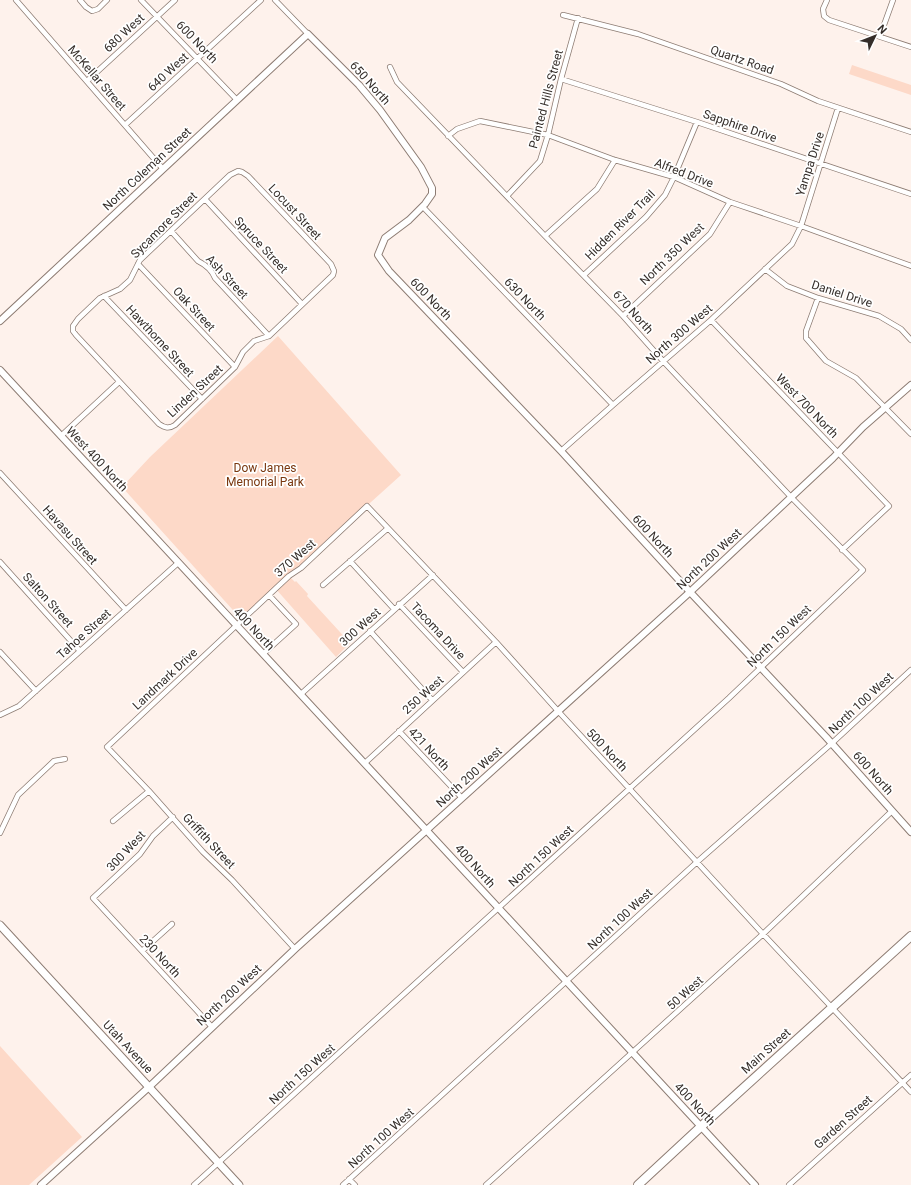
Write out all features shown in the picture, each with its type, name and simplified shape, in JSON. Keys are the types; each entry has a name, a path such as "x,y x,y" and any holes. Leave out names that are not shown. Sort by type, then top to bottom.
{"highway":[{"name":"Main Street","path":"638,1185 911,936"}],"main road":[{"name":"Utah Avenue","path":"0,925 239,1185"}],"street":[{"name":"McKellar Street","path":"16,0 163,169"},
{"path":"80,0 92,11 98,9 107,0"},
{"name":"600 North","path":"141,0 237,100"},
{"name":"680 West","path":"87,81 175,0"},
{"name":"640 West","path":"125,125 261,0"},
{"name":"650 North","path":"275,0 359,85 384,115 426,176 432,188 432,194 423,206"},
{"path":"827,0 823,9 824,16 829,20 911,47"},
{"path":"880,36 893,0"},
{"name":"Quartz Road","path":"563,15 627,31 652,39 781,84 838,108 911,132"},
{"name":"Painted Hills Street","path":"507,196 540,161 578,18"},
{"name":"North Coleman Street","path":"0,321 308,34"},
{"name":"670 North","path":"390,67 397,82 544,236 584,275 791,497 863,570"},
{"name":"Sapphire Drive","path":"561,79 697,122 911,194"},
{"name":"Yampa Drive","path":"801,226 838,108"},
{"name":"Alfred Drive","path":"448,136 457,129 480,121 548,135 615,160 674,177 730,202 911,266"},
{"name":"Hidden River Trail","path":"584,275 646,217 665,195 697,122"},
{"path":"544,236 596,189 615,160"},
{"name":"Sycamore Street","path":"73,326 78,319 100,298 120,289 130,280 140,260 230,175 238,171"},
{"name":"Locust Street","path":"238,171 248,176 331,264 334,271"},
{"name":"Spruce Street","path":"204,199 302,304"},
{"name":"North 350 West","path":"623,316 710,234 730,202"},
{"name":"600 North","path":"423,206 385,238 378,255 389,271 561,451 911,832"},
{"name":"630 North","path":"423,206 612,405"},
{"name":"North 300 West","path":"561,451 711,320 792,244 801,226"},
{"name":"Ash Street","path":"171,231 198,261 204,264 213,273 215,278 269,336"},
{"name":"Oak Street","path":"138,264 236,367"},
{"name":"Daniel Drive","path":"765,269 787,286 818,298 879,316 901,329 911,340"},
{"name":"Linden Street","path":"73,326 73,330 76,335 119,382 159,424 168,428 174,425 236,367 243,352 250,344 254,341 269,336 333,275 334,271"},
{"name":"Hawthorne Street","path":"104,296 202,399"},
{"path":"818,298 806,331 806,338 826,361 856,378 911,434"},
{"name":"West 700 North","path":"711,320 889,506 842,550"},
{"name":"West 400 North","path":"0,370 178,563"},
{"path":"61,436 119,382"},
{"name":"North 200 West","path":"41,1185 149,1087 295,949 690,592 838,453 863,427 911,385"},
{"name":"Havasu Street","path":"0,473 126,610"},
{"name":"500 North","path":"366,506 496,642 763,934 911,1092"},
{"name":"370 West","path":"236,625 366,506"},
{"path":"323,585 387,528"},
{"path":"350,561 394,609"},
{"name":"Salton Street","path":"0,562 80,651"},
{"name":"Tahoe Street","path":"0,715 19,706 178,563"},
{"name":"400 North","path":"178,563 428,830 498,909 755,1185"},
{"name":"North 150 West","path":"194,1185 630,788 863,570"},
{"name":"300 West","path":"301,694 399,604 433,575"},
{"path":"263,654 296,624 269,595"},
{"name":"Tacoma Drive","path":"399,604 463,672"},
{"name":"Landmark Drive","path":"107,747 236,625"},
{"path":"370,631 432,700"},
{"name":"250 West","path":"365,763 496,642"},
{"path":"0,652 36,691"},
{"name":"North 100 West","path":"344,1185 697,862 831,744 911,670"},
{"name":"421 North","path":"399,731 462,798"},
{"name":"Griffith Street","path":"107,747 150,791 203,852 232,880 295,949"},
{"path":"0,833 18,795 54,761 65,758"},
{"path":"113,821 150,791"},
{"name":"50 West","path":"486,1185 763,934 892,811"},
{"name":"300 West","path":"93,898 140,854 153,836 173,817"},
{"name":"230 North","path":"93,898 212,1027"},
{"path":"142,951 172,924"},
{"name":"Garden Street","path":"789,1185 911,1075"},
{"path":"350,1180 355,1185"}],"green space":[{"path":"852,65 911,85 911,95 849,74"},
{"name":"Dow James Memorial Park","path":"278,336 401,475 289,576 308,594 307,596 350,643 336,657 275,588 241,619 122,487 150,457"},
{"path":"0,1046 82,1137 29,1185 0,1185"}]}
